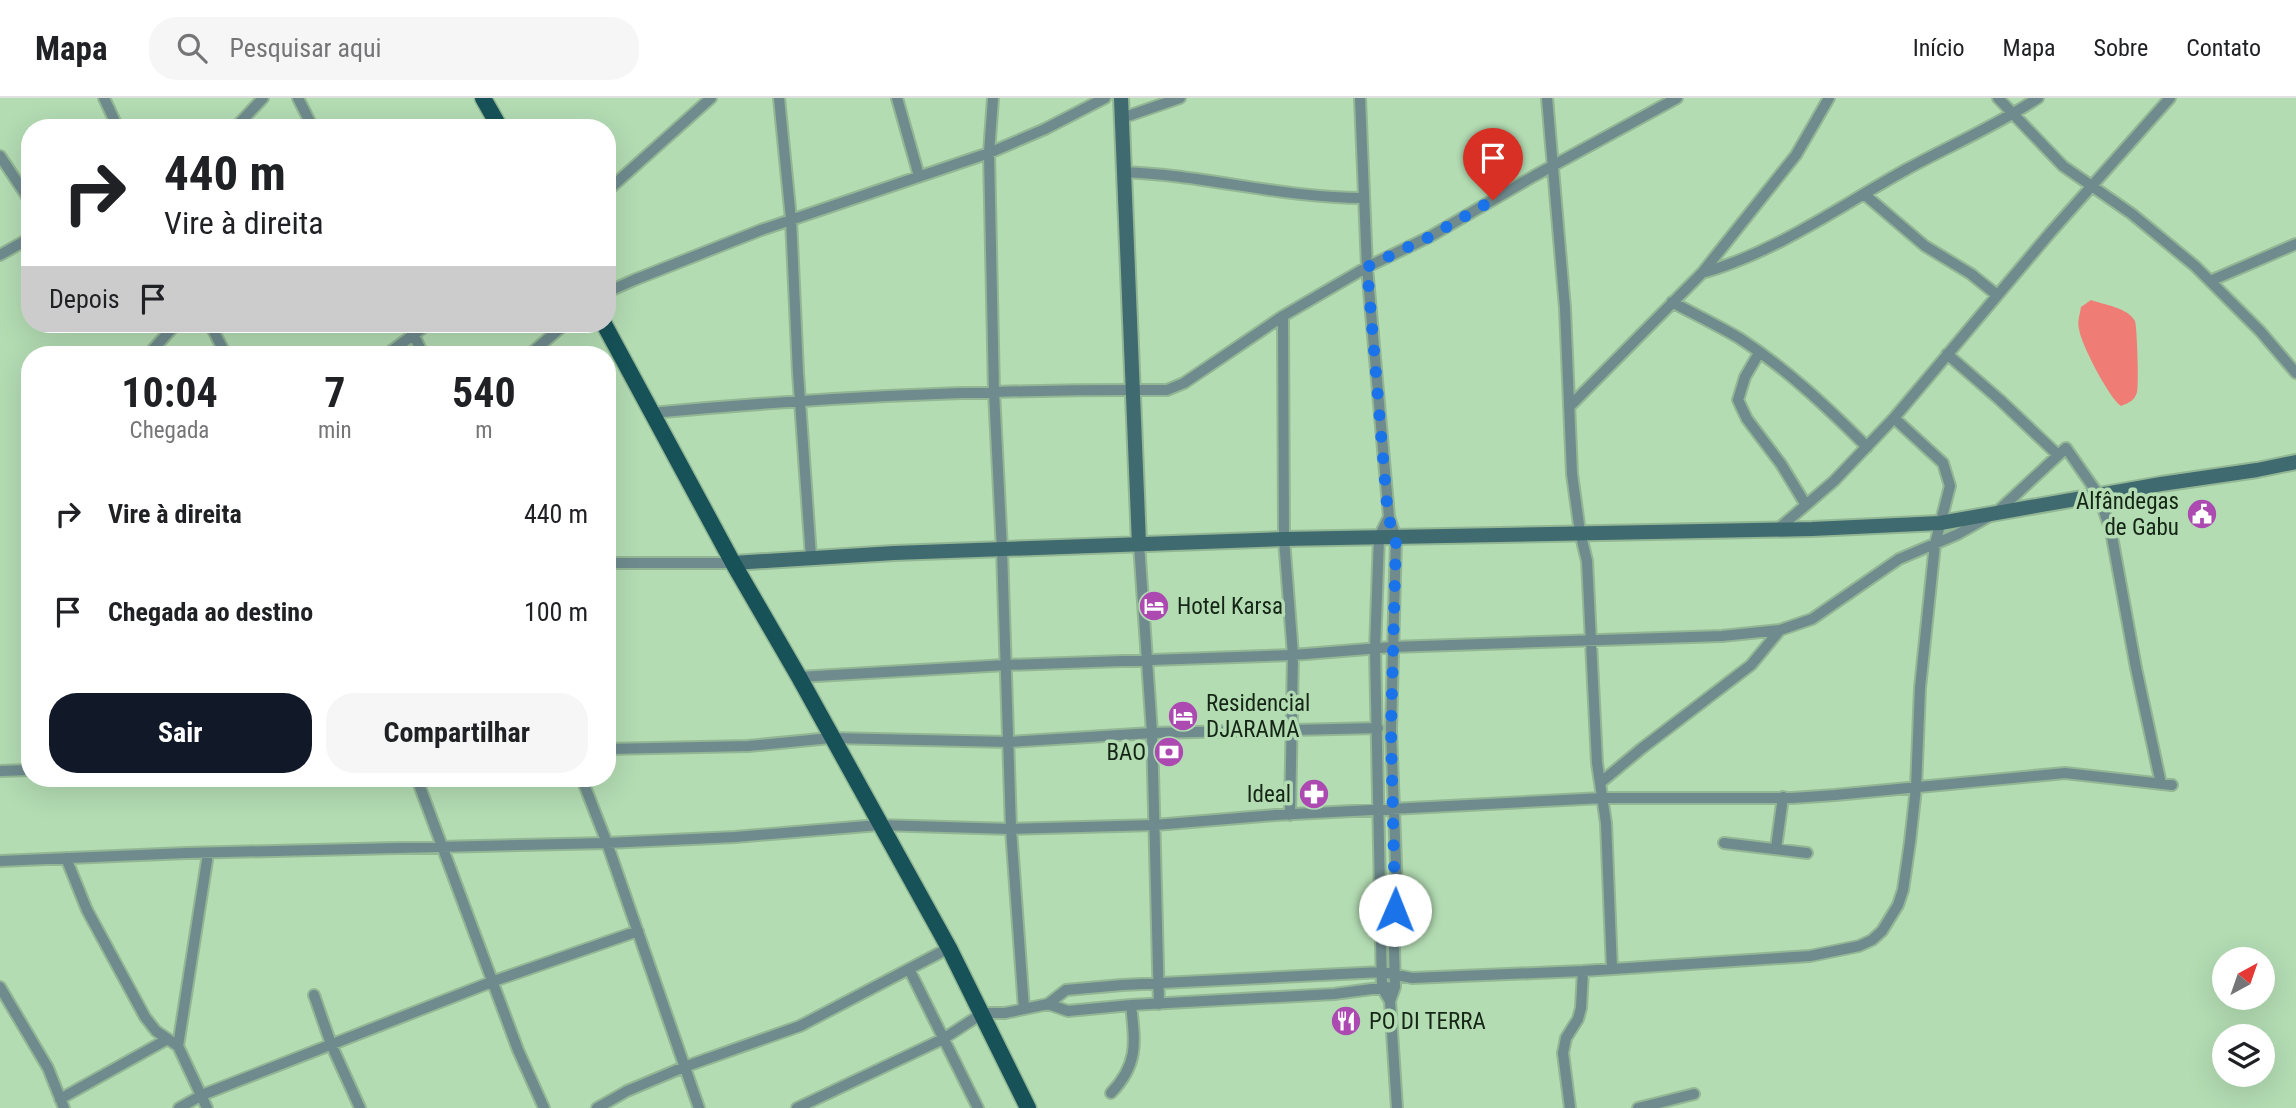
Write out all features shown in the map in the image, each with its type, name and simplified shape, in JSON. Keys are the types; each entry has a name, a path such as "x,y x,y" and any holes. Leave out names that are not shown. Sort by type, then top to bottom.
{"main road":[{"path":"484,98 495,119"},
{"path":"1121,98 1139,544"},
{"path":"616,347 733,563 949,948 1028,1108"},
{"path":"733,563 811,557 1284,539 1940,523 2296,462"}],"street":[{"path":"104,98 114,119"},
{"path":"243,119 263,98"},
{"path":"298,98 308,119"},
{"path":"616,183 711,98"},
{"path":"779,98 791,219 811,557"},
{"path":"897,98 919,177"},
{"path":"993,98 989,153 993,392 1002,550 1011,830 1024,1009"},
{"path":"616,288 791,219 989,153 1067,119 1105,98"},
{"path":"1122,118 1180,98"},
{"path":"1360,98 1367,267 1388,517 1396,538 1391,730 1396,891 1395,987 1390,1000 1397,1108"},
{"path":"1547,98 1565,309 1573,474 1580,532 1587,561 1596,751 1606,823 1612,969"},
{"path":"651,413 745,404 993,392 1167,390 1184,383 1283,316 1367,267 1431,236 1677,98"},
{"path":"1569,407 1702,273 1796,155 1829,98"},
{"path":"1998,98 2063,166 2132,214 2210,281 2260,331 2296,373"},
{"path":"1702,273 1730,265 1782,241 1907,169 2014,115 2038,98"},
{"path":"1778,529 1867,447 1894,418 1997,295 2170,98"},
{"path":"0,156 21,188"},
{"path":"1124,172 1170,173 1221,182 1363,198"},
{"path":"1864,194 1925,246 1971,274 1997,295"},
{"path":"0,255 21,243"},
{"path":"2210,281 2296,244"},
{"path":"1672,302 1738,338 1759,353 1824,404 1867,447"},
{"path":"1283,316 1284,539 1293,655 1290,815"},
{"path":"156,346 168,333"},
{"path":"395,346 408,333"},
{"path":"539,346 555,333"},
{"path":"1759,353 1745,377 1738,400 1747,419 1781,464 1806,505"},
{"path":"1947,354 2000,400 2057,456"},
{"path":"797,1108 943,1039 983,1013 1005,1013 1048,1004 1066,990 1382,972 1412,978 1583,971 1810,956 1838,952 1872,940 1890,919 1903,890 1916,788 1920,688 1935,544 1950,486 1943,463 1894,418"},
{"path":"0,861 607,843 735,837 879,825 1011,830 1155,825 1602,798 1783,797 2065,774 2166,785 2136,668 2111,531 2098,494 2066,448 1997,512 1977,524 1899,559 1812,619 1780,630 1591,642 1392,647 1293,655 1006,664 799,677"},
{"path":"1388,517 1379,537 1376,650 1382,988 1390,1000"},
{"path":"1139,544 1152,733 1159,1004"},
{"path":"616,563 733,563"},
{"path":"1600,783 1751,665 1780,630"},
{"path":"616,749 748,746 831,738 1009,742 1152,733 1378,729"},
{"path":"0,771 21,770"},
{"path":"420,787 518,1050 544,1108"},
{"path":"585,787 699,1108"},
{"path":"1776,848 1783,797"},
{"path":"1724,843 1807,853"},
{"path":"207,1108 178,1046 208,854"},
{"path":"66,858 77,890 145,1017 166,1040 178,1046"},
{"path":"179,1108 202,1094 494,981 638,931"},
{"path":"597,1108 627,1091 684,1067 800,1026 949,948"},
{"path":"909,969 978,1108"},
{"path":"1570,1108 1563,1053 1566,1038 1581,1009 1583,971"},
{"path":"1048,1004 1068,1012 1131,1005 1334,994 1395,987 1412,978"},
{"path":"0,987 48,1068 62,1104 166,1040"},
{"path":"314,995 331,1044 360,1108"},
{"path":"1111,1093 1126,1077 1131,1065 1134,1034 1131,1005"},
{"path":"1638,1108 1694,1094"}],"shaded area":[{"path":"2091,300 2121,310 2135,321 2137,392 2131,401 2121,406 2103,382 2081,336 2078,324 2081,307"}],"place":[{"name":"Alfândegas de Gabu","path":"2202,514"},
{"name":"Hotel Karsa","path":"1154,606"},
{"name":"Residencial DJARAMA","path":"1183,716"},
{"name":"BAO","path":"1169,752"},
{"name":"Ideal","path":"1314,794"},
{"name":"PO DI TERRA","path":"1346,1021"}],"route":[{"path":"1395,910 1391,730 1396,538 1388,517 1367,267 1431,236 1493,200"}]}
